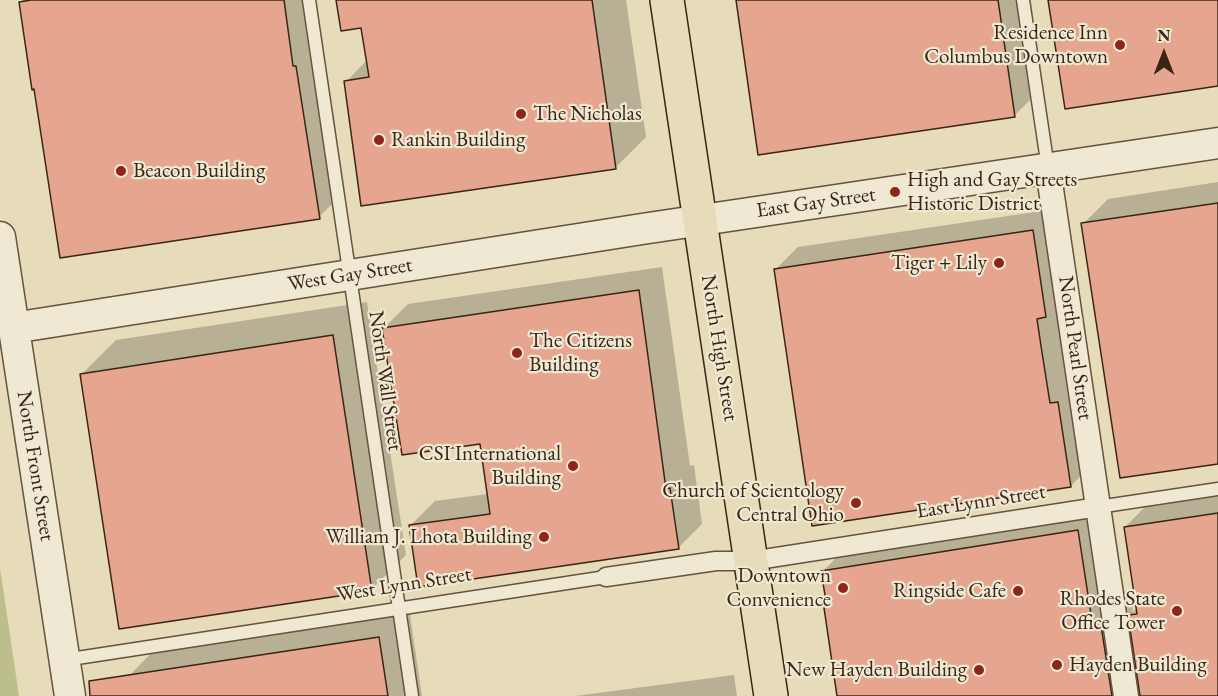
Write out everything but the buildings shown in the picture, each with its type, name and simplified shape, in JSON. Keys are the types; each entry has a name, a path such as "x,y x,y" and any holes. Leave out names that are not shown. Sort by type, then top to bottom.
{"main road":[{"name":"North High Street","path":"667,0 771,696"}],"street":[{"name":"East Gay Street","path":"700,221 1218,143"},
{"name":"North Pearl Street","path":"1048,169 1126,696"},
{"name":"West Gay Street","path":"7,328 700,221"},
{"name":"North Front Street","path":"0,237 7,328 70,696"},
{"name":"East Lynn Street","path":"751,561 1098,507"},
{"name":"West Lynn Street","path":"606,577 716,561 751,561"}],"lane":[{"name":"North Wall Street","path":"309,0 412,696"},
{"name":"North Pearl Street","path":"1023,0 1048,169"},
{"name":"East Lynn Street","path":"1098,507 1218,489"},
{"name":"West Lynn Street","path":"64,660 606,577"}],"green space":[{"path":"0,568 19,696 0,696"}],"place":[{"name":"Residence Inn Columbus Downtown","path":"1120,45"},
{"name":"The Nicholas","path":"521,114"},
{"name":"Rankin Building","path":"379,140"},
{"name":"Beacon Building","path":"121,171"},
{"name":"High and Gay Streets Historic District","path":"895,192"},
{"name":"Tiger + Lily","path":"999,263"},
{"name":"The Citizens Building","path":"517,353"},
{"name":"CSI International Building","path":"573,466"},
{"name":"Church of Scientology Central Ohio","path":"856,503"},
{"name":"William J. Lhota Building","path":"544,537"},
{"name":"Downtown Convenience","path":"843,588"},
{"name":"Ringside Cafe","path":"1018,591"},
{"name":"Rhodes State Office Tower","path":"1177,611"},
{"name":"Hayden Building","path":"1057,665"},
{"name":"New Hayden Building","path":"979,670"}]}
